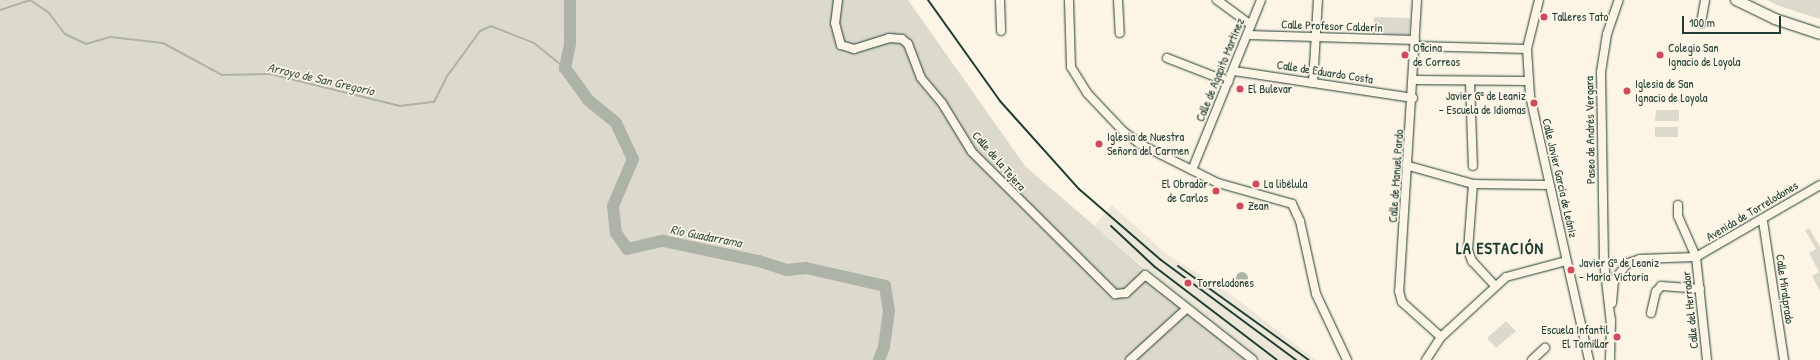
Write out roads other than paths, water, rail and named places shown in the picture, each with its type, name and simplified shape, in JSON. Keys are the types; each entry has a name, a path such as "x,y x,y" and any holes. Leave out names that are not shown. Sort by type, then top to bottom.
{"main road":[{"path":"1736,0 1775,19 1820,34"}],"street":[{"name":"Calle de la Tejera","path":"838,0 835,24 841,45 854,49 889,38 902,39 908,44 921,78 942,103 972,152 1115,294 1126,293 1145,275 1186,309 1253,360"},
{"path":"1000,0 1002,31"},
{"path":"1069,0 1071,67 1087,93 1110,119 1140,144 1192,170 1235,190 1292,204 1300,221 1316,294 1347,360"},
{"path":"1118,0 1120,33"},
{"path":"1217,0 1251,25"},
{"name":"Calle de Agapito Martínez","path":"1192,170 1234,71 1261,0"},
{"path":"1313,82 1313,37 1318,0"},
{"name":"Calle de Manuel Pardo","path":"1417,0 1413,98 1400,297 1440,337"},
{"name":"Calle Javier García de Leániz","path":"1539,0 1527,49 1529,82 1548,185 1589,360"},
{"name":"Paseo de Andrés Vergara","path":"1611,324 1604,262 1601,72 1607,34 1619,0"},
{"path":"1701,23 1706,0"},
{"name":"Calle Profesor Calderín","path":"1248,35 1313,37 1527,49"},
{"path":"1167,58 1229,82"},
{"name":"Calle de Eduardo Costa","path":"1234,71 1413,98"},
{"path":"1414,80 1529,82"},
{"path":"1470,82 1473,166"},
{"path":"1409,166 1473,184 1548,185"},
{"path":"1473,184 1468,250 1472,261 1495,286"},
{"name":"Avenida de Torrelodones","path":"1619,270 1640,259 1696,258 1763,221 1820,185"},
{"name":"Avenida de Torrelodones","path":"1678,205 1678,216 1696,258"},
{"name":"Calle Miralprado","path":"1763,221 1784,360"},
{"name":"Calle del Herrador","path":"1696,258 1707,360"},
{"path":"1426,360 1440,337 1510,274 1566,261"},
{"path":"1604,262 1619,270 1614,280 1610,360"},
{"path":"1651,313 1656,292 1661,286 1700,289"},
{"path":"1130,360 1186,309"},
{"path":"1532,360 1545,348"}],"waterway":[{"name":"Arroyo de San Gregorio","path":"0,10 30,0 49,13 65,34 86,44 111,37 163,43 222,75 270,74 400,106 434,102 448,75 480,31 491,26 534,43 565,68"},
{"name":"Río Guadarrama","path":"570,0 570,44 565,68 588,100 616,123 633,159 613,206 616,233 627,249 663,241 759,261 787,270 806,268 885,286 889,311 884,347 879,360"}],"railway":[{"path":"928,0 1000,101 1079,189 1161,260 1296,360"},
{"path":"1111,226 1155,267 1277,360"},
{"path":"1178,266 1309,360"}],"place":[{"name":"Talleres Tato","path":"1544,17"},
{"name":"Oficina de Correos","path":"1405,55"},
{"name":"Colegio San Ignacio de Loyola","path":"1660,55"},
{"name":"El Bulevar","path":"1240,89"},
{"name":"Iglesia de San Ignacio de Loyola","path":"1627,91"},
{"name":"Javier Gª de Leaniz - Escuela de Idiomas","path":"1534,103"},
{"name":"Iglesia de Nuestra Señora del Carmen","path":"1099,144"},
{"name":"La libélula","path":"1256,184"},
{"name":"El Obrador de Carlos","path":"1216,191"},
{"name":"Zean","path":"1240,206"},
{"name":"Javier Gª de Leaniz - María Victoria","path":"1571,270"},
{"name":"Torrelodones","path":"1188,283"},
{"name":"Escuela Infantil El Tomillar","path":"1617,337"}],"district":[{"name":"LA ESTACIÓN","path":"1500,248"}]}
